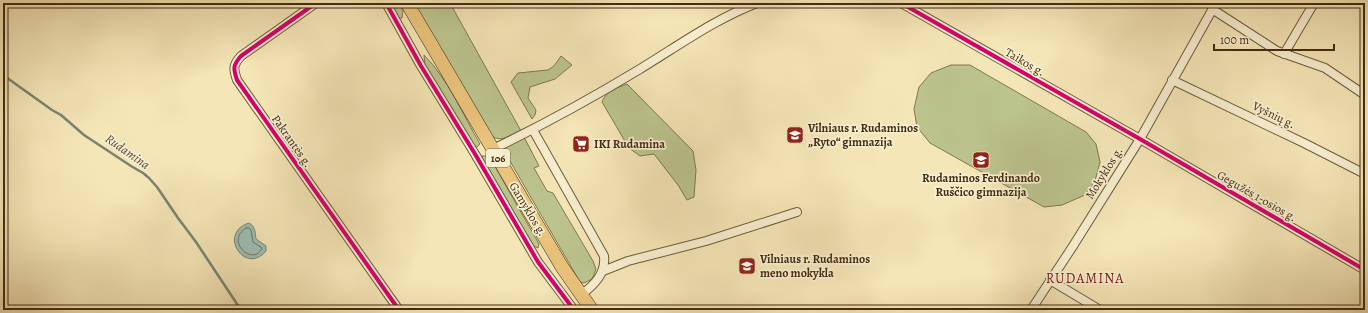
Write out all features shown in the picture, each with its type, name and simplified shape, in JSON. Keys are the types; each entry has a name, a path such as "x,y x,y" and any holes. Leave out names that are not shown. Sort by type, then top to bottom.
{"main road":[{"name":"Gamyklos g.","path":"407,3 562,267 592,310"}],"street":[{"name":"Pakrantės g.","path":"316,3 241,56 235,63 234,71 237,80 399,310"},
{"path":"386,3 421,66 538,262 574,310"},
{"path":"493,149 533,130 701,32 742,9 757,3"},
{"name":"Taikos g.","path":"901,3 1140,139"},
{"path":"1284,54 1314,3"},
{"path":"1214,6 1284,54 1306,60 1325,68 1365,95"},
{"name":"Mokyklos g.","path":"1031,310 1140,139 1214,6"},
{"name":"Vyšnių g.","path":"1172,80 1365,174"},
{"path":"533,130 604,254 605,263 603,270 595,283 581,295"},
{"name":"Gegužės 1-osios g.","path":"1140,139 1365,270"},
{"path":"603,270 628,261 706,241 797,212"},
{"path":"1050,280 1100,310"}],"green space":[{"path":"388,3 398,3 403,11 402,18 399,18"},
{"path":"414,3 450,3 521,131 502,139 490,135"},
{"path":"424,55 433,65 455,98 480,144 477,147 472,145 425,66"},
{"path":"561,56 572,65 555,79 530,87 528,98 536,110 532,119 511,82 518,73 548,70 554,66"},
{"path":"951,65 970,65 1086,132 1096,144 1100,162 1095,181 1085,195 1062,205 1044,207 930,143 917,127 914,109 919,87 931,73"},
{"path":"627,84 693,151 696,170 694,197 687,200 678,185 654,154 640,156 629,148 602,102 606,95"},
{"path":"524,137 539,166 534,168 547,191 553,193 593,261 596,269 592,279 584,283 580,282 503,149"},
{"path":"482,156 489,156 539,244 538,248 531,245 483,161"}],"water":[{"path":"249,223 254,228 256,239 266,246 266,251 258,257 250,259 243,256 235,243 235,235 240,228"}],"waterway":[{"name":"Rudamina","path":"3,75 61,115 84,135 149,178 196,242 241,310"}],"cycle path":[{"path":"316,3 241,56 236,62 234,70 237,80 399,310"},
{"path":"386,3 421,66 475,154 538,262 574,310"},
{"path":"901,3 1140,139 1365,270"}],"place":[{"name":"Vilniaus r. Rudaminos „Ryto“ gimnazija","path":"795,135"},
{"name":"IKI Rudamina","path":"581,144"},
{"name":"Rudaminos Ferdinando Ruščico gimnazija","path":"981,160"},
{"name":"Vilniaus r. Rudaminos meno mokykla","path":"747,266"}],"district":[{"name":"RUDAMINA","path":"1085,278"}]}
